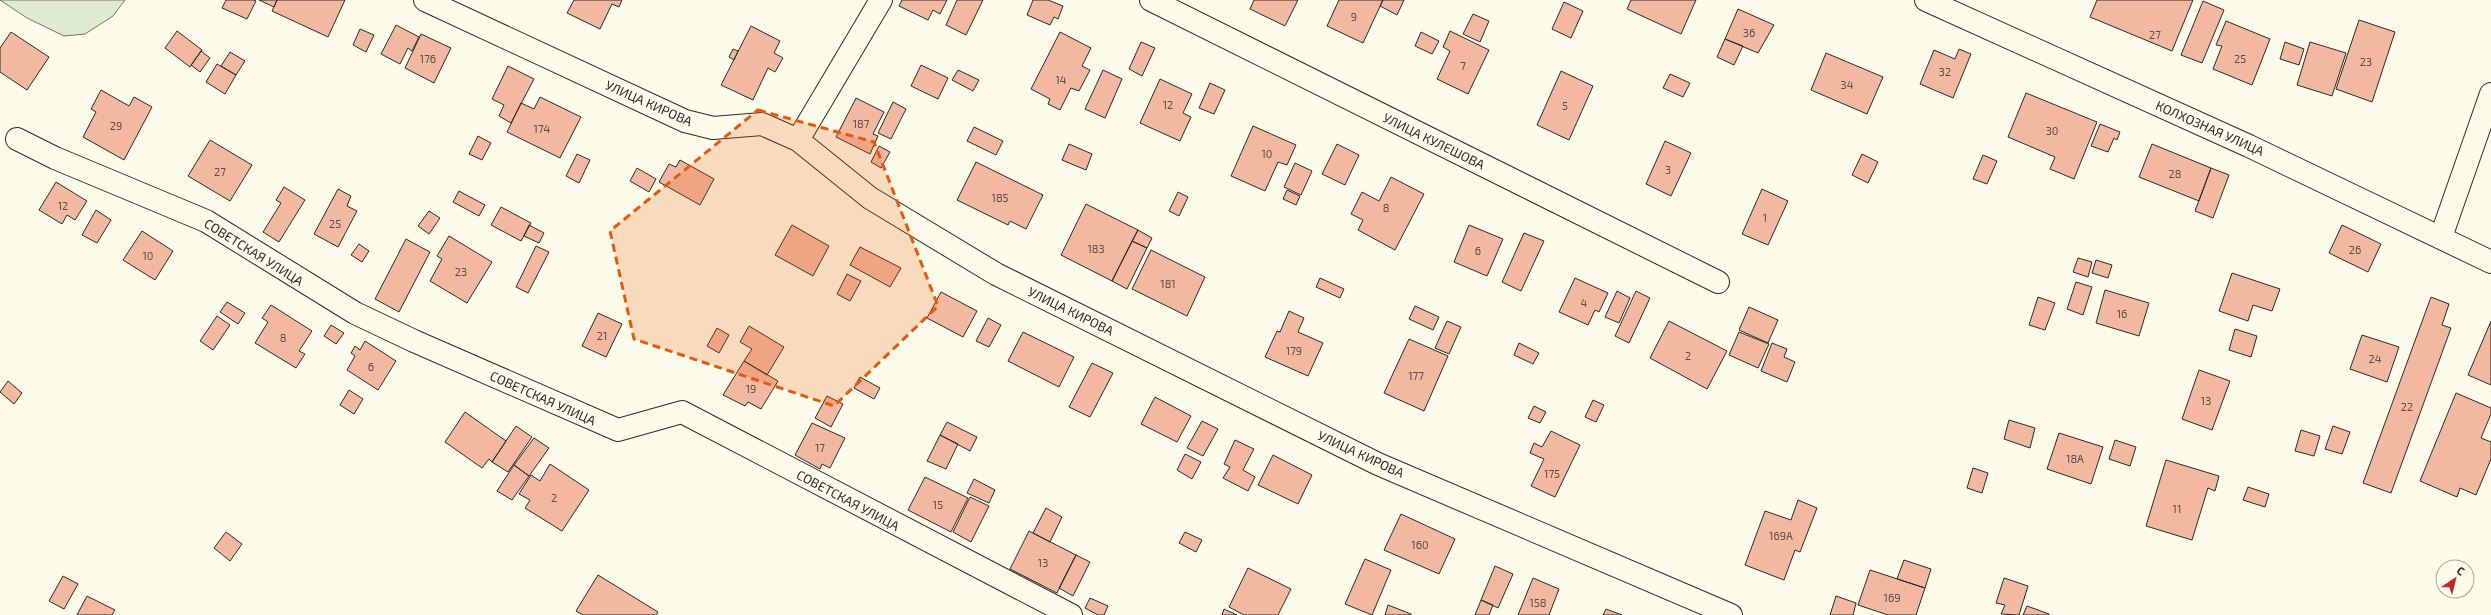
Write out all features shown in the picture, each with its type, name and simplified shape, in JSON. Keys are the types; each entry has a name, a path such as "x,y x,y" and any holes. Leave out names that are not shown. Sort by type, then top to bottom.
{"street":[{"name":"УЛИЦА КИРОВА","path":"425,0 685,121 713,128 762,124 798,140 870,198 996,274 1378,464 1731,615"},
{"path":"798,140 880,0"},
{"name":"УЛИЦА КУЛЕШОВА","path":"1151,0 1718,282"},
{"name":"КОЛХОЗНАЯ УЛИЦА","path":"1926,0 2249,146 2491,262"},
{"path":"2441,237 2491,94"},
{"name":"СОВЕТСКАЯ УЛИЦА","path":"17,139 55,158 206,221 322,294 368,319 618,430 682,412 1071,615"}],"highlighted area":[{"path":"758,110 874,142 938,306 834,406 634,339 610,231"}],"green space":[{"path":"0,0 125,0 113,16 85,34 64,36 27,18"}],"building":[{"path":"226,0 256,1 247,19 222,8"},
{"path":"259,0 277,0 274,7"},
{"path":"277,0 345,0 328,37 272,11"},
{"path":"574,0 622,0 619,7 612,4 600,29 567,13"},
{"path":"902,0 947,0 940,14 933,10 928,20 899,6"},
{"path":"957,0 983,0 966,35 946,25"},
{"path":"1033,0 1048,0 1063,6 1058,19 1054,17 1050,25 1027,15"},
{"path":"1254,0 1298,0 1285,26 1250,9"},
{"path":"1339,0 1383,0 1363,43 1327,26"},
{"path":"1383,0 1404,0 1397,15 1380,6"},
{"path":"1631,0 1696,0 1681,34 1627,9"},
{"path":"2097,0 2193,0 2172,51 2090,17"},
{"path":"2203,1 2224,10 2202,63 2181,55"},
{"path":"1564,2 1583,11 1571,38 1552,29"},
{"path":"1738,9 1774,25 1758,53 1725,39"},
{"path":"1473,14 1489,21 1480,42 1463,34"},
{"path":"2359,20 2395,32 2372,102 2336,89"},
{"path":"2226,21 2270,39 2252,85 2213,69 2222,46 2216,45"},
{"path":"396,25 419,37 412,51 408,48 400,64 381,54"},
{"path":"751,26 780,41 774,53 783,58 775,72 768,68 753,100 721,85"},
{"path":"360,29 374,35 366,52 353,45"},
{"path":"177,31 202,50 190,67 165,48"},
{"path":"1450,31 1489,50 1468,94 1437,79 1450,51 1443,47"},
{"path":"11,32 49,57 27,90 0,72 0,48"},
{"path":"1060,32 1091,48 1082,66 1090,70 1079,91 1071,88 1060,110 1048,104 1050,99 1031,89"},
{"path":"1421,32 1439,41 1432,54 1415,46"},
{"path":"421,34 451,48 434,83 405,68"},
{"path":"1725,39 1743,46 1734,65 1717,57"},
{"path":"1141,42 1155,48 1142,76 1129,69"},
{"path":"2285,42 2304,49 2299,65 2280,59"},
{"path":"2310,42 2346,53 2332,96 2297,85"},
{"path":"733,49 738,51 734,60 729,57"},
{"path":"1959,49 1971,54 1953,98 1920,84 1934,50 1955,59"},
{"path":"201,51 210,58 200,72 191,65"},
{"path":"230,52 245,61 236,75 221,66"},
{"path":"1826,53 1883,77 1867,114 1811,90"},
{"path":"217,64 236,75 225,94 206,82"},
{"path":"921,65 948,78 938,99 911,86"},
{"path":"508,66 534,79 511,123 499,116 504,105 492,99"},
{"path":"958,70 979,80 973,91 952,80"},
{"path":"1103,70 1122,79 1105,118 1085,109"},
{"path":"1561,71 1593,86 1569,140 1537,125"},
{"path":"1670,74 1690,83 1683,97 1663,88"},
{"path":"1160,79 1192,94 1183,113 1191,117 1180,141 1140,123"},
{"path":"1210,83 1225,90 1214,114 1199,108"},
{"path":"101,90 129,106 134,97 152,107 124,160 83,137 96,112 91,109"},
{"path":"2026,93 2097,122 2074,179 2050,169 2055,157 2008,137"},
{"path":"540,97 581,117 560,158 507,132 521,103 534,109"},
{"path":"856,98 884,112 873,134 878,136 870,154 836,137"},
{"path":"893,102 906,109 891,139 878,133"},
{"path":"2100,124 2120,132 2117,140 2114,138 2108,152 2091,146"},
{"path":"1253,126 1296,145 1287,165 1278,162 1265,191 1231,176"},
{"path":"974,127 1003,141 996,155 967,141"},
{"path":"478,136 491,143 482,160 469,154"},
{"path":"210,140 252,165 230,201 188,176"},
{"path":"1665,141 1691,153 1671,196 1646,184"},
{"path":"1069,144 1092,154 1086,170 1062,160"},
{"path":"1337,144 1359,155 1345,185 1322,174"},
{"path":"2152,144 2211,168 2199,201 2139,177"},
{"path":"879,146 890,152 881,168 871,162"},
{"path":"577,154 590,160 579,183 566,176"},
{"path":"1862,154 1878,162 1868,183 1852,175"},
{"path":"1983,155 1997,161 1987,184 1973,179"},
{"path":"680,160 714,179 700,205 659,182 669,164 676,167"},
{"path":"976,162 1043,195 1026,229 1010,221 1008,225 957,200"},
{"path":"1295,163 1312,171 1301,195 1284,187"},
{"path":"637,168 656,179 649,192 630,181"},
{"path":"2211,168 2229,175 2213,218 2195,211"},
{"path":"1391,177 1424,194 1395,250 1358,230 1363,220 1351,214 1362,192 1379,201"},
{"path":"56,182 87,201 75,220 67,215 62,224 39,210"},
{"path":"284,187 305,200 279,242 263,232 281,203 276,200"},
{"path":"338,189 351,196 347,206 357,211 338,247 314,234"},
{"path":"1762,189 1788,201 1768,245 1742,234"},
{"path":"1287,190 1300,196 1296,205 1283,199"},
{"path":"459,191 485,205 479,216 453,202"},
{"path":"1178,192 1188,197 1179,216 1169,211"},
{"path":"1086,204 1138,230 1112,281 1061,255"},
{"path":"501,207 531,223 521,241 491,225"},
{"path":"96,210 111,220 97,243 82,235"},
{"path":"429,211 440,218 429,234 418,226"},
{"path":"529,225 544,233 539,243 524,236"},
{"path":"792,225 829,246 813,276 775,255"},
{"path":"1469,225 1503,239 1487,276 1454,262"},
{"path":"2342,225 2381,244 2368,272 2329,253"},
{"path":"1138,230 1152,238 1147,248 1132,241"},
{"path":"142,231 173,251 155,280 123,260"},
{"path":"1524,233 1544,241 1521,291 1502,282"},
{"path":"449,236 492,262 467,303 430,281 442,259 437,256"},
{"path":"406,239 430,252 399,312 375,299"},
{"path":"1132,241 1147,248 1127,289 1112,281"},
{"path":"359,244 369,251 362,262 351,255"},
{"path":"536,246 549,252 528,293 516,287"},
{"path":"860,247 901,268 890,287 850,265"},
{"path":"1151,250 1205,277 1187,316 1132,289"},
{"path":"2078,258 2092,262 2088,277 2073,272"},
{"path":"2096,260 2112,265 2108,278 2092,273"},
{"path":"2232,273 2280,289 2272,311 2253,305 2248,321 2219,311"},
{"path":"847,274 861,281 850,301 837,294"},
{"path":"1320,278 1344,289 1340,298 1316,287"},
{"path":"1575,278 1608,293 1599,312 1595,310 1588,325 1559,312"},
{"path":"2076,282 2092,287 2083,315 2067,309"},
{"path":"2105,290 2149,303 2139,336 2096,323"},
{"path":"1617,291 1630,298 1619,323 1605,317"},
{"path":"1636,291 1650,298 1629,343 1615,336"},
{"path":"941,292 977,311 963,337 927,318"},
{"path":"2038,297 2055,303 2045,330 2029,325"},
{"path":"2431,297 2449,304 2442,325 2451,328 2391,493 2363,483"},
{"path":"227,302 245,313 238,324 220,312"},
{"path":"271,305 312,331 299,351 305,354 296,368 255,343 268,322 262,318"},
{"path":"1415,306 1439,317 1433,330 1409,319"},
{"path":"1749,307 1778,320 1768,343 1739,330"},
{"path":"1289,311 1304,318 1298,332 1323,343 1308,376 1265,357 1277,331 1280,332"},
{"path":"598,313 622,324 606,357 582,346"},
{"path":"217,316 230,325 213,350 200,341"},
{"path":"988,318 1001,325 989,347 976,341"},
{"path":"1447,321 1461,327 1449,354 1435,348"},
{"path":"1669,321 1727,351 1707,389 1650,358"},
{"path":"2491,321 2491,385 2468,375"},
{"path":"331,325 344,333 336,344 324,336"},
{"path":"749,326 784,347 767,375 744,361 752,349 740,342"},
{"path":"717,328 729,335 719,353 707,346"},
{"path":"2235,329 2257,336 2251,357 2229,350"},
{"path":"1023,332 1074,357 1059,387 1008,361"},
{"path":"1739,332 1769,344 1758,368 1729,355"},
{"path":"2362,335 2399,347 2387,382 2350,369"},
{"path":"1409,339 1448,356 1424,411 1384,393"},
{"path":"365,341 396,361 378,390 347,370 355,356 351,353 355,346 360,350"},
{"path":"1519,343 1539,353 1533,364 1514,355"},
{"path":"1772,343 1787,349 1784,357 1795,362 1787,382 1761,371"},
{"path":"744,361 778,381 761,409 748,402 745,406 723,395"},
{"path":"1092,363 1113,373 1090,417 1069,407"},
{"path":"2199,370 2230,381 2212,430 2182,419"},
{"path":"860,377 880,388 874,399 854,388"},
{"path":"8,381 22,393 14,404 0,392"},
{"path":"349,390 363,399 354,414 340,405"},
{"path":"2456,393 2491,408 2491,414 2481,438 2491,442 2491,459 2476,495 2460,488 2457,497 2420,481"},
{"path":"827,396 843,404 831,427 815,418"},
{"path":"1155,397 1191,416 1177,442 1141,424"},
{"path":"1593,400 1604,405 1596,422 1585,417"},
{"path":"1534,406 1546,412 1540,423 1528,418"},
{"path":"465,412 506,441 492,462 489,459 482,468 445,442"},
{"path":"2009,420 2035,428 2030,448 2004,439"},
{"path":"1202,421 1218,429 1203,456 1187,448"},
{"path":"947,422 977,437 970,451 940,435"},
{"path":"812,423 845,438 830,468 822,464 820,469 795,455"},
{"path":"516,426 532,437 508,472 492,462"},
{"path":"2333,426 2350,432 2342,454 2325,449"},
{"path":"2301,430 2320,436 2314,456 2295,451"},
{"path":"1551,431 1580,445 1555,497 1531,486 1544,459 1530,453 1534,443 1542,447"},
{"path":"2059,433 2103,447 2091,484 2047,469"},
{"path":"940,435 958,444 946,469 927,461"},
{"path":"534,438 549,448 529,476 514,465"},
{"path":"1235,440 1254,449 1243,470 1255,477 1248,491 1223,478 1230,467 1224,464"},
{"path":"2115,440 2136,447 2130,466 2109,459"},
{"path":"1185,454 1201,462 1192,479 1177,470"},
{"path":"1273,455 1312,475 1298,504 1258,485"},
{"path":"2166,460 2219,476 2215,491 2208,488 2192,540 2146,526"},
{"path":"550,464 589,490 562,531 525,508 530,500 519,494 531,475 540,481"},
{"path":"514,465 529,476 512,500 497,491"},
{"path":"1973,468 1988,473 1982,493 1967,488"},
{"path":"925,477 968,498 951,532 908,510"},
{"path":"974,479 995,490 989,503 967,493"},
{"path":"2248,487 2269,494 2265,507 2243,500"},
{"path":"970,497 989,506 971,542 953,532"},
{"path":"1798,500 1817,508 1800,552 1795,550 1784,580 1745,565 1765,511 1791,520"},
{"path":"1046,508 1062,517 1050,542 1033,533"},
{"path":"1401,514 1455,539 1439,574 1384,550"},
{"path":"1029,531 1076,555 1057,593 1010,569"},
{"path":"226,532 242,544 230,561 214,548"},
{"path":"1185,532 1202,540 1196,552 1179,543"},
{"path":"1076,555 1090,562 1073,596 1059,588"},
{"path":"1365,559 1391,570 1372,615 1345,604"},
{"path":"1904,560 1931,569 1925,588 1897,579"},
{"path":"1495,566 1513,574 1498,608 1481,600"},
{"path":"1248,568 1291,589 1278,615 1244,615 1229,607"},
{"path":"1870,570 1925,588 1916,615 1888,615 1858,605"},
{"path":"598,575 658,612 656,615 583,615 576,611"},
{"path":"63,576 78,584 64,609 49,601"},
{"path":"1533,578 1559,589 1549,615 1518,615"},
{"path":"2004,578 2028,586 2019,615 2001,614 2005,605 1996,603"},
{"path":"87,596 115,610 112,615 77,615"},
{"path":"1836,596 1856,603 1853,615 1830,615"},
{"path":"1090,598 1108,606 1104,615 1098,615 1085,608"},
{"path":"1481,600 1493,605 1489,615 1475,615"},
{"path":"1388,605 1411,614 1411,615 1385,615"},
{"path":"2027,606 2049,614 2049,615 2023,615"},
{"path":"1224,609 1237,615 1222,615"},
{"path":"1606,609 1622,615 1603,615"}]}
